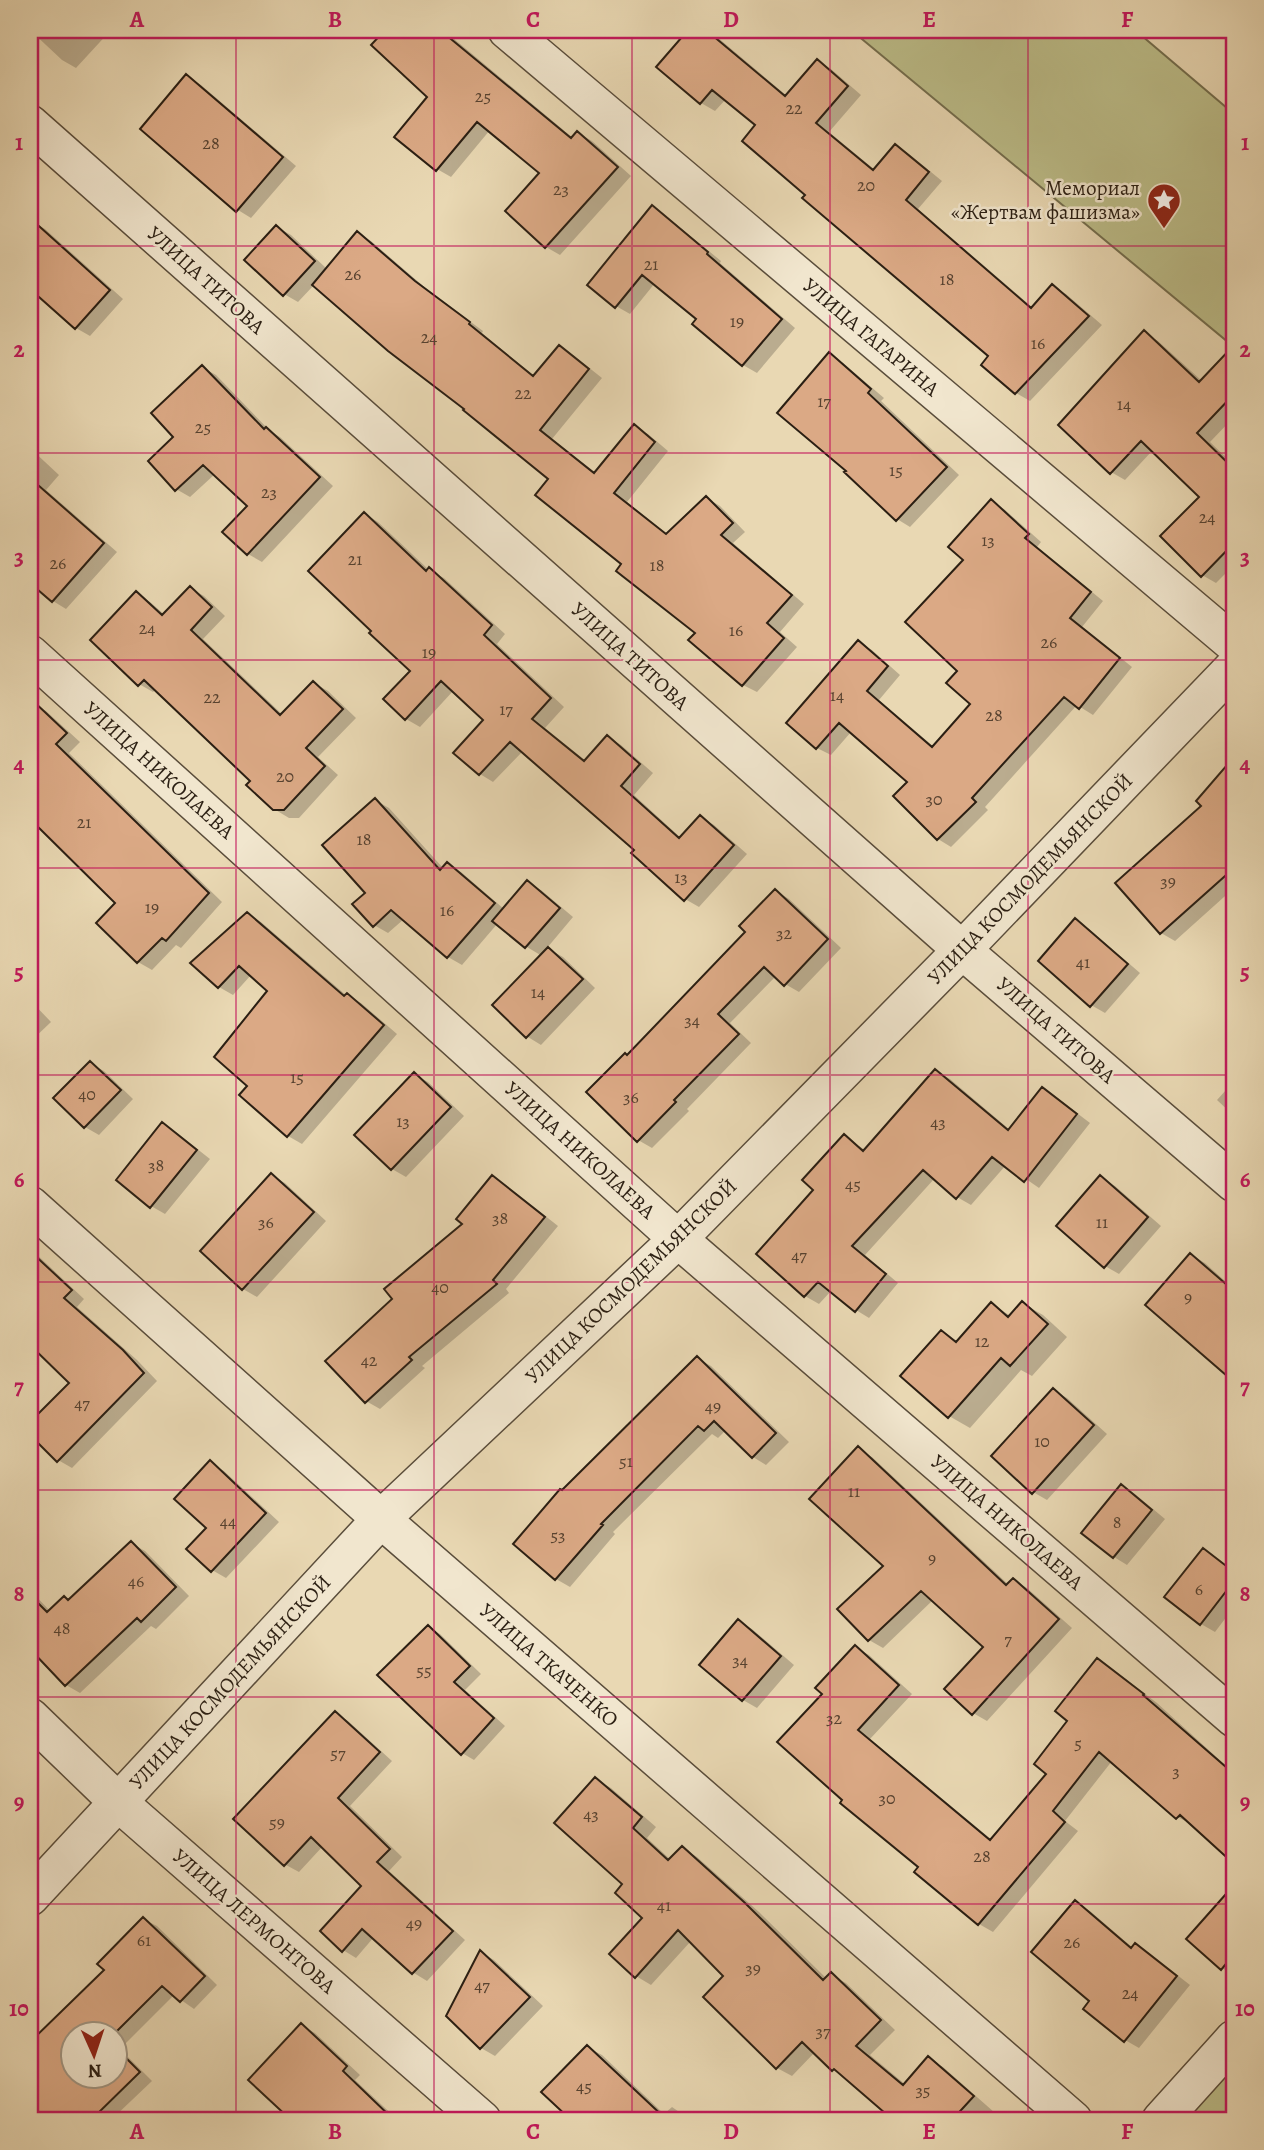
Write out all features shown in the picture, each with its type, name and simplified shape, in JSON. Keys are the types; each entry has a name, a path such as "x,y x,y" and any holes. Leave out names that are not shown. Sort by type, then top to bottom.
{"street":[{"name":"УЛИЦА ГАГАРИНА","path":"507,30 1234,643"},
{"name":"УЛИЦА ТИТОВА","path":"30,124 962,950 1234,1183"},
{"name":"УЛИЦА НИКОЛАЕВА","path":"30,654 678,1239 1234,1718"},
{"name":"УЛИЦА КОСМОДЕМЬЯНСКОЙ","path":"30,1898 381,1519 678,1239 962,950 1234,667"},
{"name":"УЛИЦА ТКАЧЕНКО","path":"30,1205 381,1519 1073,2120"},
{"name":"УЛИЦА ЛЕРМОНТОВА","path":"30,1717 119,1803 482,2120"},
{"path":"1161,2120 1234,2039"}],"green space":[{"name":"Мемориал «Жертвам фашизма»","path":"851,30 1135,30 1234,114 1234,347"},
{"path":"1234,2063 1234,2120 1181,2120"}],"building":[{"path":"385,30 440,30 571,138 577,131 618,167 545,248 505,211 539,173 477,122 436,171 394,137 427,97 371,45"},
{"path":"688,30 706,30 785,96 817,59 848,86 816,123 873,170 895,144 929,172 906,200 1031,308 1052,284 1089,316 1015,394 981,365 988,356 802,198 805,195 742,141 755,125 712,90 700,104 656,67"},
{"path":"186,74 283,157 236,212 140,129"},
{"path":"652,205 782,319 742,366 692,324 696,319 642,275 615,308 587,285"},
{"path":"30,218 110,290 75,329 30,289"},
{"path":"276,225 315,261 283,296 244,260"},
{"path":"357,231 533,376 559,345 589,369 540,430 594,473 634,424 655,442 614,493 666,534 706,496 733,523 721,535 792,595 767,623 784,638 742,686 688,640 695,633 616,571 621,564 535,495 548,479 464,409 388,351 312,285"},
{"path":"1144,330 1199,382 1234,345 1234,394 1197,433 1234,469 1234,543 1201,577 1160,536 1199,497 1141,441 1110,474 1058,425"},
{"path":"829,352 871,389 868,393 947,467 896,521 844,472 846,471 777,413"},
{"path":"202,365 264,429 266,427 320,477 247,555 222,532 247,506 203,465 175,491 148,461 173,437 151,413"},
{"path":"30,478 104,543 52,602 30,583"},
{"path":"991,499 1029,534 1025,538 1091,592 1070,618 1120,658 1079,709 1064,697 972,798 976,802 937,840 893,796 907,782 839,723 816,749 786,723 858,640 888,666 867,691 932,747 970,704 946,683 957,671 905,622 963,560 948,547"},
{"path":"364,512 426,571 429,567 492,625 484,635 551,698 532,719 584,761 607,735 640,764 621,786 679,838 700,815 734,845 684,901 631,853 634,850 510,742 479,775 453,753 483,720 441,681 405,720 383,699 410,671 308,571"},
{"path":"190,586 212,607 191,630 280,715 313,681 343,709 306,748 325,766 284,810 273,810 246,785 250,781 144,680 138,686 90,640 136,591 162,615"},
{"path":"30,698 67,733 56,744 209,893 166,941 162,938 137,963 96,923 115,903 30,819"},
{"path":"1234,757 1234,868 1160,934 1115,883 1201,806 1196,801"},
{"path":"375,798 440,870 447,862 495,903 447,958 391,910 373,927 352,904 365,893 322,845"},
{"path":"527,880 560,908 525,948 492,921"},
{"path":"775,889 828,939 784,986 764,967 718,1014 739,1034 637,1142 586,1092 625,1053 627,1055 745,932 739,926"},
{"path":"247,912 344,996 347,993 384,1025 287,1137 239,1095 247,1086 214,1057 267,991 239,966 218,988 190,963"},
{"path":"1075,918 1128,964 1090,1007 1038,961"},
{"path":"548,947 583,979 526,1038 492,1005"},
{"path":"90,1061 121,1090 84,1128 53,1098"},
{"path":"935,1069 1008,1130 1042,1087 1077,1114 1024,1182 992,1157 956,1199 923,1170 852,1246 886,1274 855,1312 818,1282 804,1297 756,1254 813,1190 802,1180 844,1134 863,1151"},
{"path":"414,1072 451,1107 391,1170 354,1135"},
{"path":"162,1122 197,1150 150,1208 116,1180"},
{"path":"271,1173 314,1212 242,1290 200,1251"},
{"path":"492,1175 545,1217 493,1280 497,1284 409,1357 412,1360 365,1403 325,1361 392,1299 384,1289 462,1224 456,1219"},
{"path":"1100,1175 1148,1217 1104,1268 1056,1226"},
{"path":"30,1251 72,1290 64,1298 123,1350 144,1373 57,1462 30,1435 30,1422 69,1383 30,1345"},
{"path":"1190,1253 1234,1291 1234,1382 1145,1305"},
{"path":"1022,1301 1048,1324 1010,1366 1001,1358 948,1418 900,1376 941,1330 956,1342 991,1302 1008,1317"},
{"path":"697,1356 776,1433 752,1458 714,1421 704,1431 698,1426 601,1524 603,1525 555,1580 513,1544 560,1489 562,1490"},
{"path":"1053,1388 1094,1425 1032,1494 991,1456"},
{"path":"858,1446 1006,1585 1013,1578 1059,1619 972,1715 944,1689 983,1647 921,1591 868,1641 837,1609 883,1566 809,1499"},
{"path":"210,1460 266,1513 211,1572 186,1549 206,1528 174,1499"},
{"path":"1121,1484 1152,1510 1113,1558 1081,1533"},
{"path":"131,1541 176,1587 141,1622 137,1618 65,1686 30,1649 30,1595 47,1612 64,1596 68,1600"},
{"path":"1203,1548 1234,1572 1234,1581 1200,1625 1164,1597"},
{"path":"738,1619 781,1656 742,1701 699,1665"},
{"path":"428,1625 470,1666 454,1682 494,1718 461,1755 377,1675"},
{"path":"855,1645 899,1685 858,1730 990,1840 1046,1774 1034,1764 1067,1721 1055,1711 1097,1658 1144,1694 1234,1774 1234,1864 1180,1815 1176,1819 1099,1752 1053,1811 1065,1822 978,1925 914,1872 918,1867 840,1803 842,1800 777,1742 822,1694 815,1688"},
{"path":"335,1711 380,1752 338,1798 390,1849 377,1862 453,1931 412,1974 362,1929 342,1952 320,1931 361,1886 311,1837 284,1866 233,1819"},
{"path":"595,1777 642,1817 633,1828 668,1860 682,1846 744,1902 823,1980 831,1972 881,2020 856,2046 903,2085 928,2056 974,2096 952,2120 893,2120 834,2069 832,2071 802,2042 776,2069 703,1997 723,1976 678,1930 635,1978 609,1954 642,1918 615,1893 622,1884 554,1823"},
{"path":"1234,1885 1234,1954 1221,1970 1186,1939"},
{"path":"1075,1900 1131,1948 1135,1943 1177,1976 1124,2042 1083,2009 1089,2001 1031,1952"},
{"path":"143,1917 205,1976 180,2002 162,1986 127,2021 60,2021 60,2090 122,2090 91,2120 30,2120 30,2042 104,1970 97,1964"},
{"path":"480,1950 530,1997 480,2049 446,2016"},
{"path":"301,2023 347,2066 343,2071 394,2120 291,2120 248,2080"},
{"path":"587,2045 667,2120 571,2120 541,2092"},
{"path":"130,2062 140,2072 130,2082"}],"place":[{"name":"Мемориал «Жертвам фашизма»","path":"1164,230"}]}
